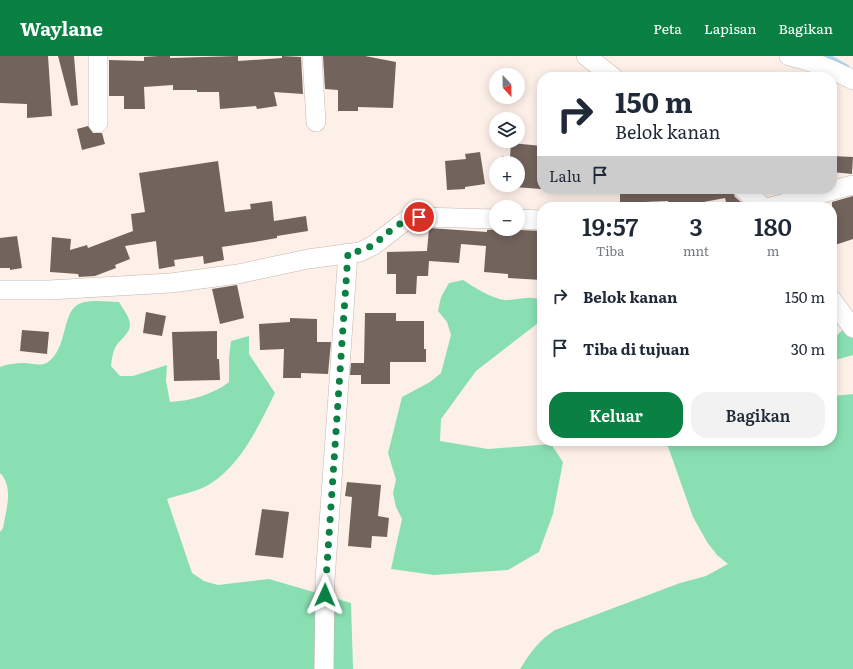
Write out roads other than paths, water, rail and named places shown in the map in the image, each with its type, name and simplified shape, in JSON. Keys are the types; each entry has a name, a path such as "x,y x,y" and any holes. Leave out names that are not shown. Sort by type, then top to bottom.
{"street":[{"path":"98,56 98,123"},
{"path":"312,56 316,122"},
{"path":"586,56 606,72"},
{"path":"789,56 807,60 853,80"},
{"path":"837,189 853,185"},
{"path":"749,194 757,202"},
{"path":"790,202 819,194"},
{"path":"0,290 49,290 171,283 238,274 308,259 360,252 366,250 405,221 419,217 489,218"},
{"path":"525,219 537,220"},
{"path":"324,669 325,580 348,253"},
{"path":"837,307 853,328"}],"waterway":[{"path":"828,56 847,67"}]}
